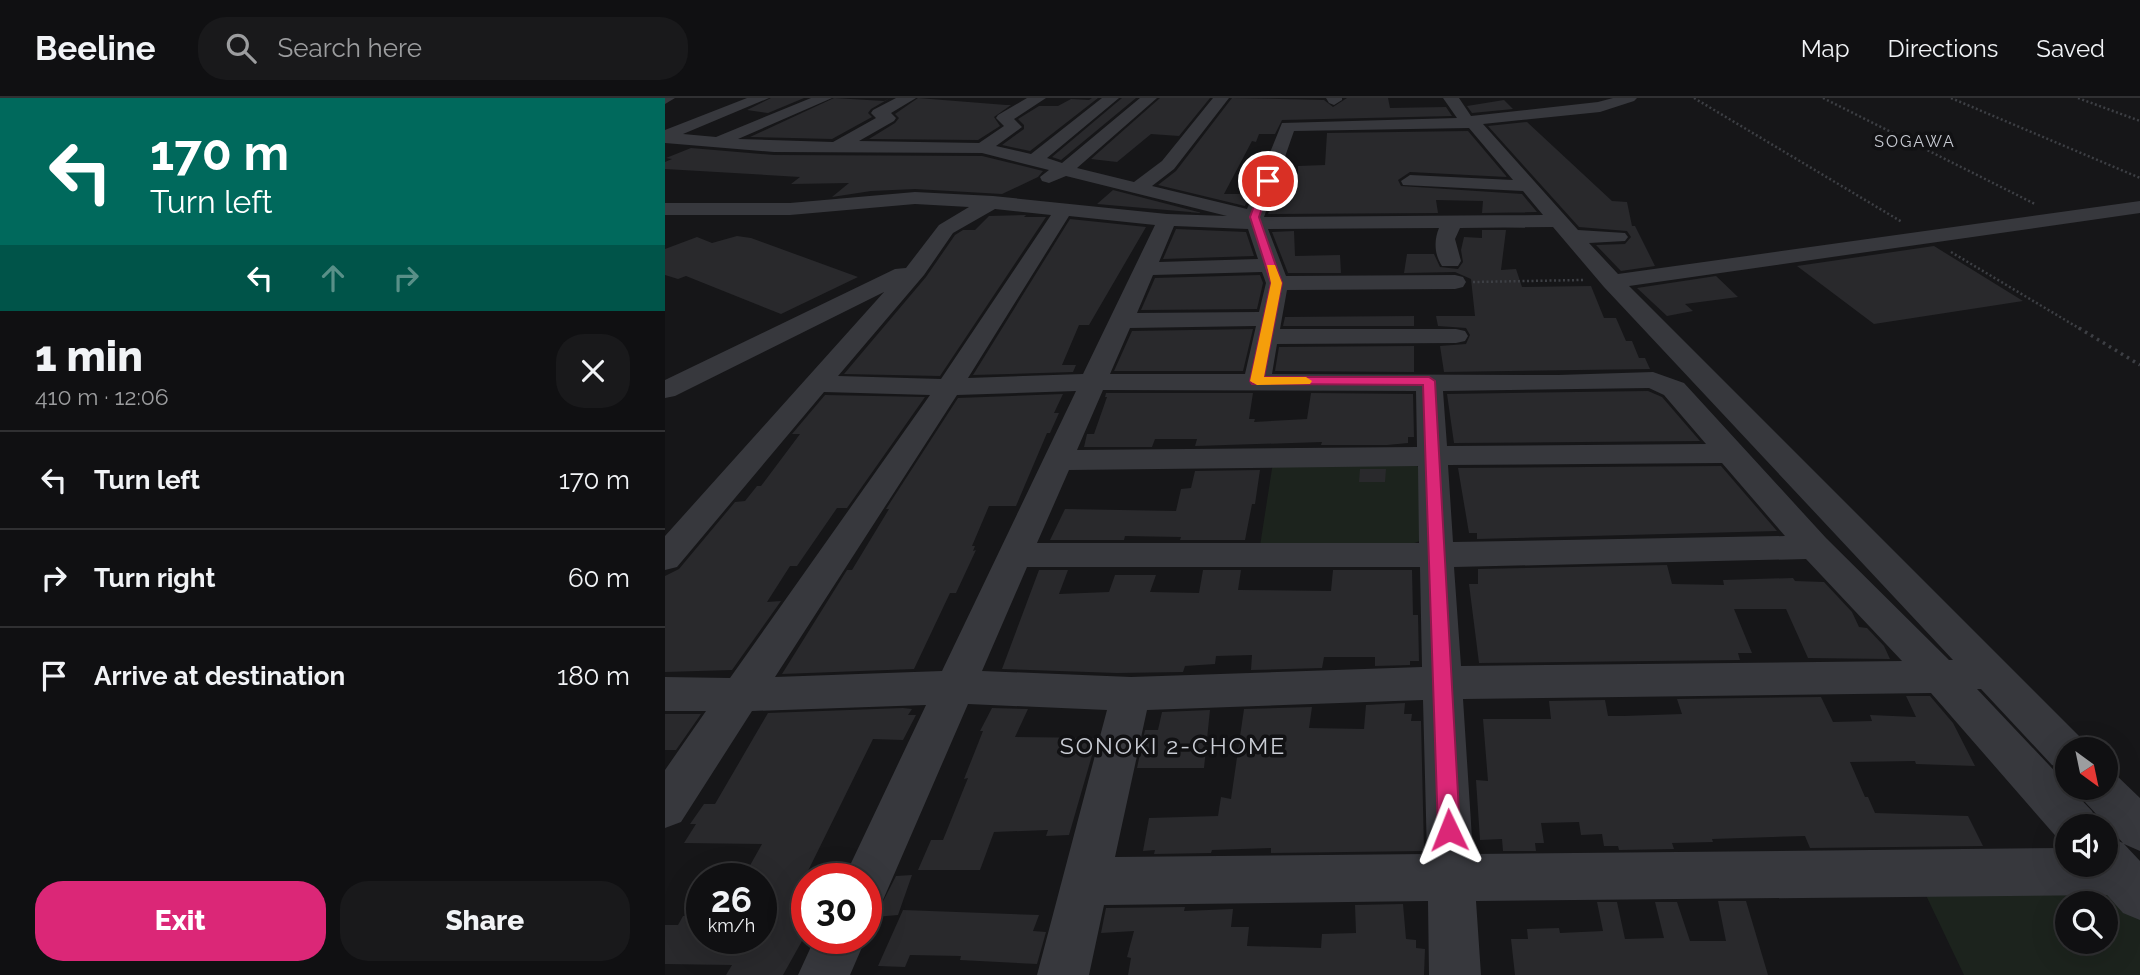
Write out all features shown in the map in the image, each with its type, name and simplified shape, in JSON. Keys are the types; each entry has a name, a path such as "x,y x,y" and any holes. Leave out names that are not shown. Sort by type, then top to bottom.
{"street":[{"path":"665,137 761,98"},
{"path":"718,141 824,98"},
{"path":"836,147 888,118 880,113 908,98"},
{"path":"982,148 1014,127 1004,118 1038,98"},
{"path":"1034,160 1111,98"},
{"path":"665,558 916,270 946,229 992,202 1063,171 1149,98"},
{"path":"1137,189 1168,165 1221,98"},
{"path":"1451,98 1565,228 1602,281 2055,740"},
{"path":"1288,127 1470,122 1600,107 1629,98"},
{"path":"665,110 684,104"},
{"path":"1257,381 1273,274 1255,220 1293,107"},
{"path":"665,137 774,147 982,148 1255,220"},
{"path":"1411,181 1530,186"},
{"path":"665,209 790,209 915,198 992,202 1167,220 1452,222 1565,228 1618,237"},
{"path":"1602,281 2140,207"},
{"path":"665,807 949,387 1063,211"},
{"path":"875,863 1167,220"},
{"path":"1145,269 1273,274 1452,272 1445,239 1452,222"},
{"path":"665,390 916,270"},
{"path":"1122,321 1456,336"},
{"path":"814,384 949,387 1094,382 1558,383 1653,380 1674,389 1814,547 1941,677 2065,814"},
{"path":"1429,381 1455,975"},
{"path":"1058,460 1731,453"},
{"path":"1015,555 1435,555 1814,547"},
{"path":"665,695 955,687 1131,694 1443,683 1941,677 1989,672"},
{"path":"1063,975 1131,694"},
{"path":"2112,800 2140,829"},
{"path":"1086,881 2121,875"},
{"path":"824,975 834,954"}],"path":[{"path":"1694,98 2140,365"},
{"path":"1822,98 2063,218"},
{"path":"1951,98 2140,178"},
{"path":"2078,98 2140,121"},
{"path":"1452,272 1602,281"}],"shaded area":[{"path":"1273,462 1413,462 1420,469 1425,539 1404,547 1260,546"},
{"path":"2103,885 2111,891 2055,891 2055,954 2118,954 2118,896 2140,913 2140,975 1964,975 1923,889"}],"building":[{"path":"771,98 804,98 768,113 747,110"},
{"path":"834,98 884,101 890,98 871,109 868,113 872,117 832,139 750,137"},
{"path":"918,98 1011,105 994,117 1000,126 978,140 869,139 895,123 899,118 895,114"},
{"path":"1098,98 1030,151 1002,145 1024,129 1018,119 1039,106 1058,106 1071,99"},
{"path":"1122,98 1136,98 1061,160 1052,157"},
{"path":"1160,98 1210,98 1179,136 1151,134 1117,162 1091,159"},
{"path":"1232,98 1324,100 1333,107 1347,98 1388,98 1390,108 1446,107 1452,116 1282,120 1275,134 1259,134 1256,142 1252,141 1224,194 1250,194 1245,206 1158,185 1176,171"},
{"path":"1504,100 1513,109 1472,113 1467,106"},
{"path":"1527,122 1612,201 1627,202 1632,226 1635,226 1655,266 1621,271 1596,245 1625,244 1631,237 1627,231 1579,227 1488,126"},
{"path":"1468,131 1507,177 1410,172 1398,180 1401,186 1522,194 1537,212 1482,213 1483,201 1436,200 1438,213 1268,214 1280,179 1291,180 1292,173 1298,173 1298,166 1325,165 1327,133"},
{"path":"691,148 774,155 982,156 1043,171 1038,177 1002,194 915,189 871,191 832,197 849,183 791,184 800,177 665,169 665,162 672,159 666,158"},
{"path":"1113,190 1202,213 1097,204"},
{"path":"1026,215 1024,217 1046,217 940,376 844,374 926,277 955,235 963,230 975,230 989,216"},
{"path":"1070,219 1146,227 1089,325 1079,325 1062,365 1076,365 1073,372 973,375"},
{"path":"1176,229 1246,232 1254,256 1163,259"},
{"path":"1482,230 1506,230 1501,270 1516,269 1522,287 1591,286 1604,318 1616,318 1626,341 1632,341 1639,358 1645,358 1650,369 1444,372 1440,346 1466,344 1470,335 1466,328 1438,326 1436,316 1475,316 1471,279 1455,272 1404,273 1407,254 1434,254 1440,267 1458,269 1463,262 1461,250 1464,237 1482,238"},
{"path":"1294,231 1295,256 1340,255 1341,273 1288,273 1272,232"},
{"path":"737,236 751,238 858,277 781,314 686,276 678,279 665,275 665,249 697,237 712,243"},
{"path":"1934,246 2023,301 1874,324 1797,266"},
{"path":"1260,275 1263,283 1257,309 1141,310 1155,278"},
{"path":"1716,276 1738,297 1685,304 1693,311 1667,316 1637,288"},
{"path":"1414,316 1414,326 1283,326 1285,317"},
{"path":"1253,329 1243,371 1114,371 1132,331"},
{"path":"1414,346 1414,372 1275,371 1279,347"},
{"path":"1648,391 1662,397 1700,441 1454,443 1447,394"},
{"path":"1106,393 1253,393 1249,419 1255,419 1254,422 1307,419 1311,393 1413,394 1414,437 1408,437 1408,443 1387,445 1321,445 1322,442 1195,446 1197,439 1155,439 1152,447 1084,447 1087,434 1094,434"},
{"path":"1063,394 1054,413 1059,413 1050,433 1047,433 1016,506 989,506 972,546 975,546 973,551 976,550 956,593 950,593 914,669 782,674 847,570 852,570 889,509 886,509 958,398"},
{"path":"825,395 925,397 847,508 837,508 797,566 790,566 767,602 781,601 732,670 665,672 665,576 679,569 735,502 745,501 757,486 761,486 800,434 792,434"},
{"path":"1721,466 1777,531 1477,539 1477,533 1469,533 1458,468"},
{"path":"1360,469 1386,469 1385,482 1359,482"},
{"path":"1260,470 1255,504 1252,504 1245,540 1180,540 1181,537 1125,536 1124,540 1050,540 1065,509 1176,511 1181,489 1191,488 1195,471"},
{"path":"1667,565 1672,584 1724,585 1723,580 1793,578 1795,581 1824,582 1852,612 1859,627 1867,628 1884,646 1890,659 1808,658 1786,609 1734,609 1752,653 1738,653 1740,660 1479,663 1469,584 1478,584 1478,569"},
{"path":"1039,570 1068,570 1059,594 1109,592 1115,575 1156,575 1150,592 1199,593 1203,570 1241,570 1238,590 1331,591 1333,570 1412,570 1413,615 1418,615 1419,661 1410,661 1410,665 1375,666 1375,657 1324,657 1322,668 1251,670 1252,655 1216,656 1215,664 1185,666 1183,672 1002,669"},
{"path":"1906,696 1930,696 1953,723 1975,766 1916,764 1915,761 1850,762 1865,797 1868,797 1875,813 1968,816 1983,846 1810,848 1805,836 1712,839 1713,842 1672,843 1674,849 1619,850 1618,846 1604,846 1602,834 1581,835 1579,822 1541,823 1544,843 1535,843 1536,851 1503,851 1502,839 1480,840 1476,780 1488,781 1483,719 1551,719 1549,701 1605,700 1608,716 1624,716 1682,714 1677,699 1821,697 1833,722 1872,721 1870,715 1916,717"},
{"path":"1405,703 1404,714 1412,714 1411,721 1421,721 1424,851 1271,853 1271,848 1154,854 1155,850 1143,851 1149,818 1218,816 1221,797 1231,799 1244,709 1312,707 1309,728 1364,729 1366,705"},
{"path":"903,708 912,709 908,715 916,715 903,740 873,739 812,863 791,863 791,954 795,954 783,975 726,975 732,965 665,964 665,925 678,925 683,916 686,916 686,954 777,954 777,863 751,863 762,844 684,843 696,824 690,824 704,804 715,804 768,713"},
{"path":"992,708 1028,709 1015,737 1097,738 1069,835 1046,836 1048,830 994,832 980,870 918,870 931,840 943,840 968,778 964,779 983,731 980,731"},
{"path":"1210,710 1204,768 1137,768 1145,730 1158,730 1162,712"},
{"path":"665,714 701,714 676,750 665,750"},
{"path":"912,875 898,915 882,916 882,903 896,876"},
{"path":"1718,901 1746,901 1768,975 1515,975 1511,939 1528,939 1527,929 1559,928 1560,933 1603,931 1597,902 1617,902 1625,939 1664,938 1655,902 1677,902 1690,941 1726,941"},
{"path":"1403,904 1406,939 1416,940 1416,948 1425,949 1424,975 1128,975 1131,958 1127,957 1134,931 1101,933 1106,908 1185,907 1184,911 1233,909 1231,927 1249,927 1247,946 1321,948 1322,934 1356,933 1355,905"},
{"path":"903,910 1039,915 1033,931 1046,932 1037,964 960,960 961,956 910,955 905,967 878,966"}],"slow traffic":[{"path":"1271,267 1277,283 1257,381 1306,381"}],"district":[{"name":"SOGAWA","path":"1915,141"},
{"name":"SONOKI 2-CHOME","path":"1173,746"}],"route":[{"path":"1268,181 1254,217 1277,283 1257,381 1429,381 1449,830"}]}
